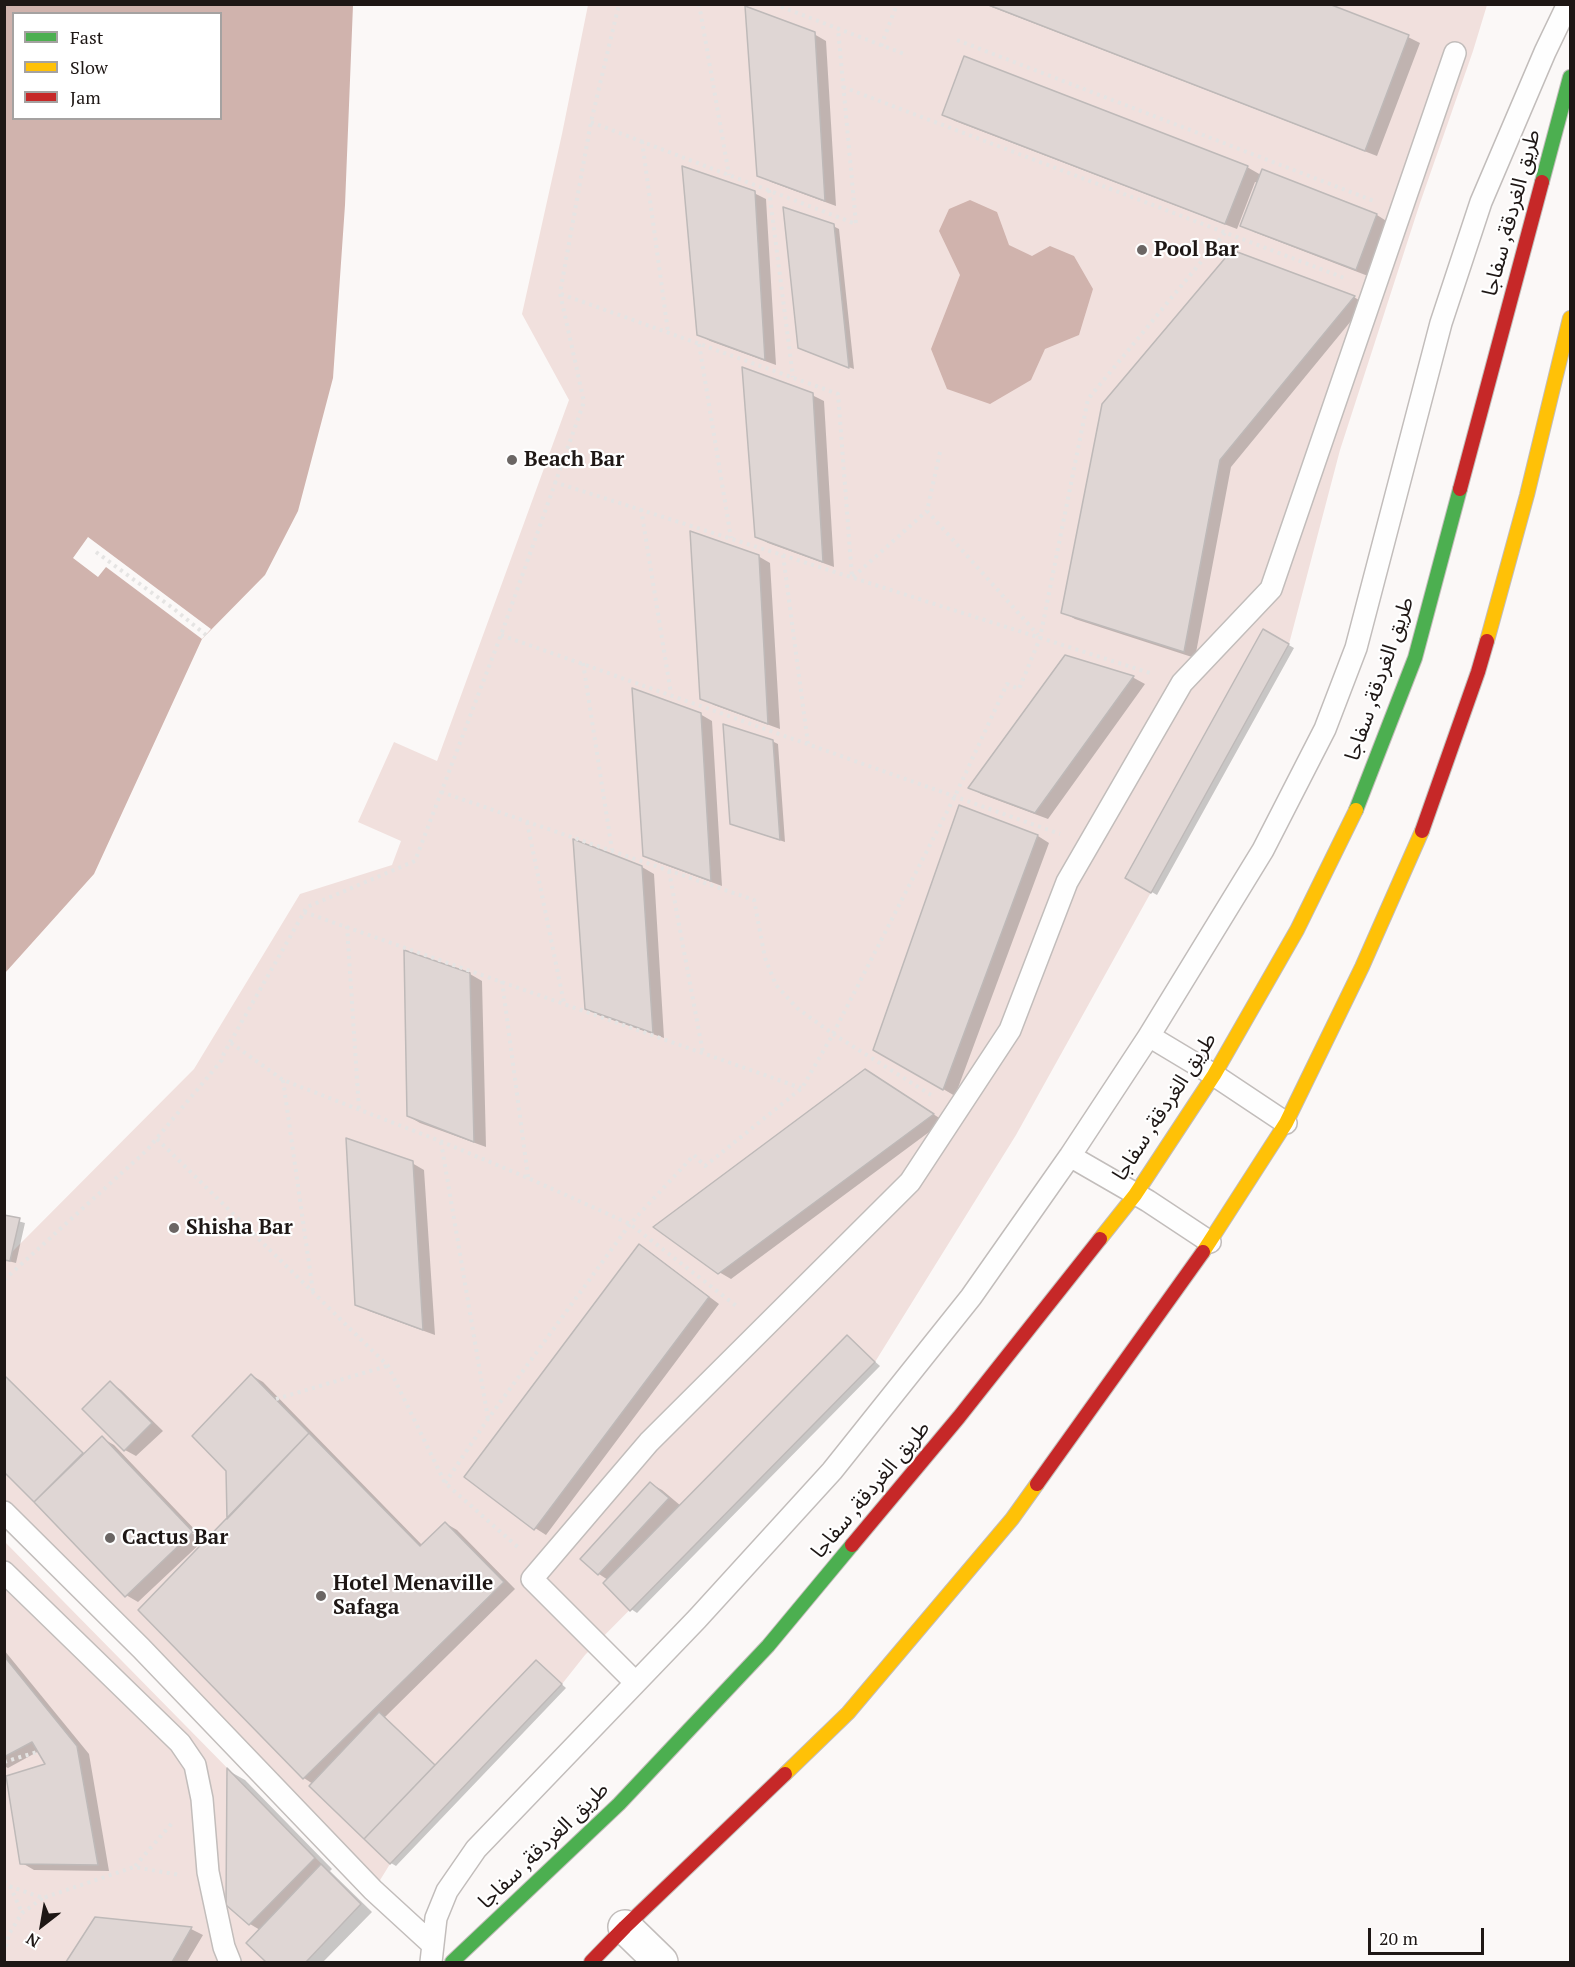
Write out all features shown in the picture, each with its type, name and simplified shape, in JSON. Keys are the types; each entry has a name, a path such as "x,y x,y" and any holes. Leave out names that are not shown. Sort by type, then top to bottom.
{"main road":[{"name":"طريق الغردقة, سفاجا","path":"452,1962 619,1804 768,1646 959,1417 1135,1195 1214,1075 1297,930 1354,813 1415,658 1570,77"},
{"path":"591,1962 848,1713 1012,1519 1210,1242 1286,1123 1362,967 1425,823 1478,672 1527,495 1570,318"}],"street":[{"path":"625,1927 661,1962"}],"lane":[{"path":"432,1954 436,1918 447,1890 476,1849 697,1619 832,1471 971,1297 1070,1156 1149,1036 1263,850 1325,729 1356,648 1444,312 1481,202 1568,4"},
{"path":"635,1682 532,1579 649,1442 910,1182 1010,1030 1067,882 1182,683 1271,589 1455,53"},
{"path":"1149,1036 1214,1075 1286,1123"},
{"path":"1070,1156 1210,1242"},
{"path":"4,1512 149,1656 432,1954"},
{"path":"4,1572 180,1743 195,1766 200,1789 210,1881 224,1947 230,1962"}],"path":[{"path":"4,1280 147,1150 222,1060 308,907 415,861 501,635 584,402 560,294 591,122 620,4"},
{"path":"699,4 729,176"},
{"path":"774,4 907,55"},
{"path":"881,45 897,4"},
{"path":"591,122 856,224 838,29"},
{"path":"957,40 1400,211"},
{"path":"843,87 1375,289"},
{"path":"642,141 668,332"},
{"path":"769,190 793,377"},
{"path":"445,1483 488,1419 630,1224 694,1155 705,1166 802,1088 955,796 1007,684 1019,689 1040,638 1088,399 1225,233"},
{"path":"560,294 838,394 852,577"},
{"path":"699,343 730,538"},
{"path":"852,577 927,512 940,452"},
{"path":"554,482 1182,683"},
{"path":"641,509 671,694"},
{"path":"927,512 1040,638"},
{"path":"96,552 206,635"},
{"path":"783,555 808,744"},
{"path":"501,635 1089,844"},
{"path":"583,663 612,850"},
{"path":"441,792 754,900 765,958 776,985 797,1008 832,1034 957,1111"},
{"path":"527,822 564,1004"},
{"path":"669,870 704,1053"},
{"path":"304,912 802,1088"},
{"path":"347,927 359,1110"},
{"path":"502,981 528,1178"},
{"path":"231,1043 283,1080 440,1141 630,1224 764,1327"},
{"path":"283,1080 313,1293"},
{"path":"157,1139 388,1366 445,1483 541,1567"},
{"path":"440,1141 488,1419"},
{"path":"276,1399 388,1366"},
{"path":"4,1762 38,1752"},
{"path":"134,1867 200,1789"},
{"path":"4,1954 7,1934 22,1913 43,1898 134,1867 210,1881"},
{"path":"4,1881 9,1886 22,1913"},
{"path":"9,1886 43,1898"}],"shaded area":[{"path":"5,5 353,5 345,205 333,378 298,511 265,575 202,639 94,874 5,973"},
{"path":"588,5 1487,5 1340,450 1289,644 1016,1135 875,1362 585,1655 562,1684 390,1864 377,1885 5,1505 5,1259 194,1069 300,894 392,865 401,841 358,822 394,742 437,761 569,400 522,314"},
{"path":"970,200 997,212 1009,245 1032,256 1050,246 1074,256 1093,289 1079,335 1045,349 1031,380 990,404 947,389 931,349 960,275 939,231 949,209"},
{"path":"4,1541 361,1904 306,1962 5,1962"}],"pier":[{"path":"88,537 211,629 202,639 106,567 98,577 73,558"}],"building":[{"path":"986,4 1329,4 1409,35 1365,151"},
{"path":"745,6 815,32 825,201 757,176"},
{"path":"964,56 1248,166 1225,224 942,115"},
{"path":"682,166 755,191 765,360 697,335"},
{"path":"1262,169 1377,214 1356,270 1240,226"},
{"path":"783,207 834,224 849,368 798,348"},
{"path":"1232,250 1355,296 1220,460 1184,652 1061,613 1102,404"},
{"path":"742,367 813,393 823,562 755,537"},
{"path":"690,531 759,555 768,724 700,699"},
{"path":"1263,629 1289,644 1151,893 1125,878"},
{"path":"1065,655 1134,676 1035,813 968,788"},
{"path":"632,688 701,713 711,881 643,856"},
{"path":"723,724 773,740 780,840 730,824"},
{"path":"959,805 1038,835 943,1090 873,1050"},
{"path":"573,839 642,866 653,1033 585,1009"},
{"path":"404,950 470,973 474,1142 407,1116"},
{"path":"865,1069 934,1114 718,1274 653,1227"},
{"path":"346,1138 413,1161 423,1330 355,1305"},
{"path":"4,1215 20,1218 10,1261 4,1260"},
{"path":"639,1244 709,1297 534,1530 464,1477"},
{"path":"847,1335 875,1362 630,1611 603,1583"},
{"path":"251,1374 309,1433 227,1519 226,1471 192,1436"},
{"path":"4,1375 83,1453 34,1502 4,1472"},
{"path":"110,1381 152,1423 124,1451 82,1409"},
{"name":"Hotel Menaville Safaga","path":"309,1433 420,1546 445,1522 504,1582 303,1779 138,1610"},
{"path":"102,1436 193,1532 125,1597 34,1502"},
{"path":"650,1482 669,1498 598,1575 580,1559"},
{"path":"4,1656 77,1746 98,1865 20,1864 6,1776 45,1764 32,1742 4,1757"},
{"path":"536,1660 562,1684 390,1864 364,1839"},
{"path":"379,1712 435,1765 364,1839 309,1786"},
{"path":"227,1768 315,1858 249,1925 226,1905"},
{"path":"321,1864 361,1904 306,1962 266,1962 246,1943"},
{"path":"95,1917 192,1927 172,1962 66,1962"}],"traffic: fast":[{"path":"1542,182 1570,77"},
{"path":"1356,810 1415,658 1460,489"},
{"path":"452,1962 619,1804 768,1646 852,1545"}],"traffic: slow":[{"path":"1487,641 1527,495 1570,318"},
{"path":"1100,1239 1135,1195 1214,1075 1297,930 1356,810"},
{"path":"1203,1252 1286,1123 1362,967 1422,831"},
{"path":"785,1774 848,1713 1012,1519 1037,1484"}],"traffic: jam":[{"path":"1460,489 1542,182"},
{"path":"1422,831 1487,641"},
{"path":"852,1545 959,1417 1100,1239"},
{"path":"1037,1484 1203,1252"},
{"path":"591,1962 785,1774"}],"place":[{"name":"Pool Bar","path":"1142,250"},
{"name":"Beach Bar","path":"512,460"},
{"name":"Shisha Bar","path":"174,1228"},
{"name":"Cactus Bar","path":"110,1538"},
{"name":"Hotel Menaville Safaga","path":"321,1596"}]}
